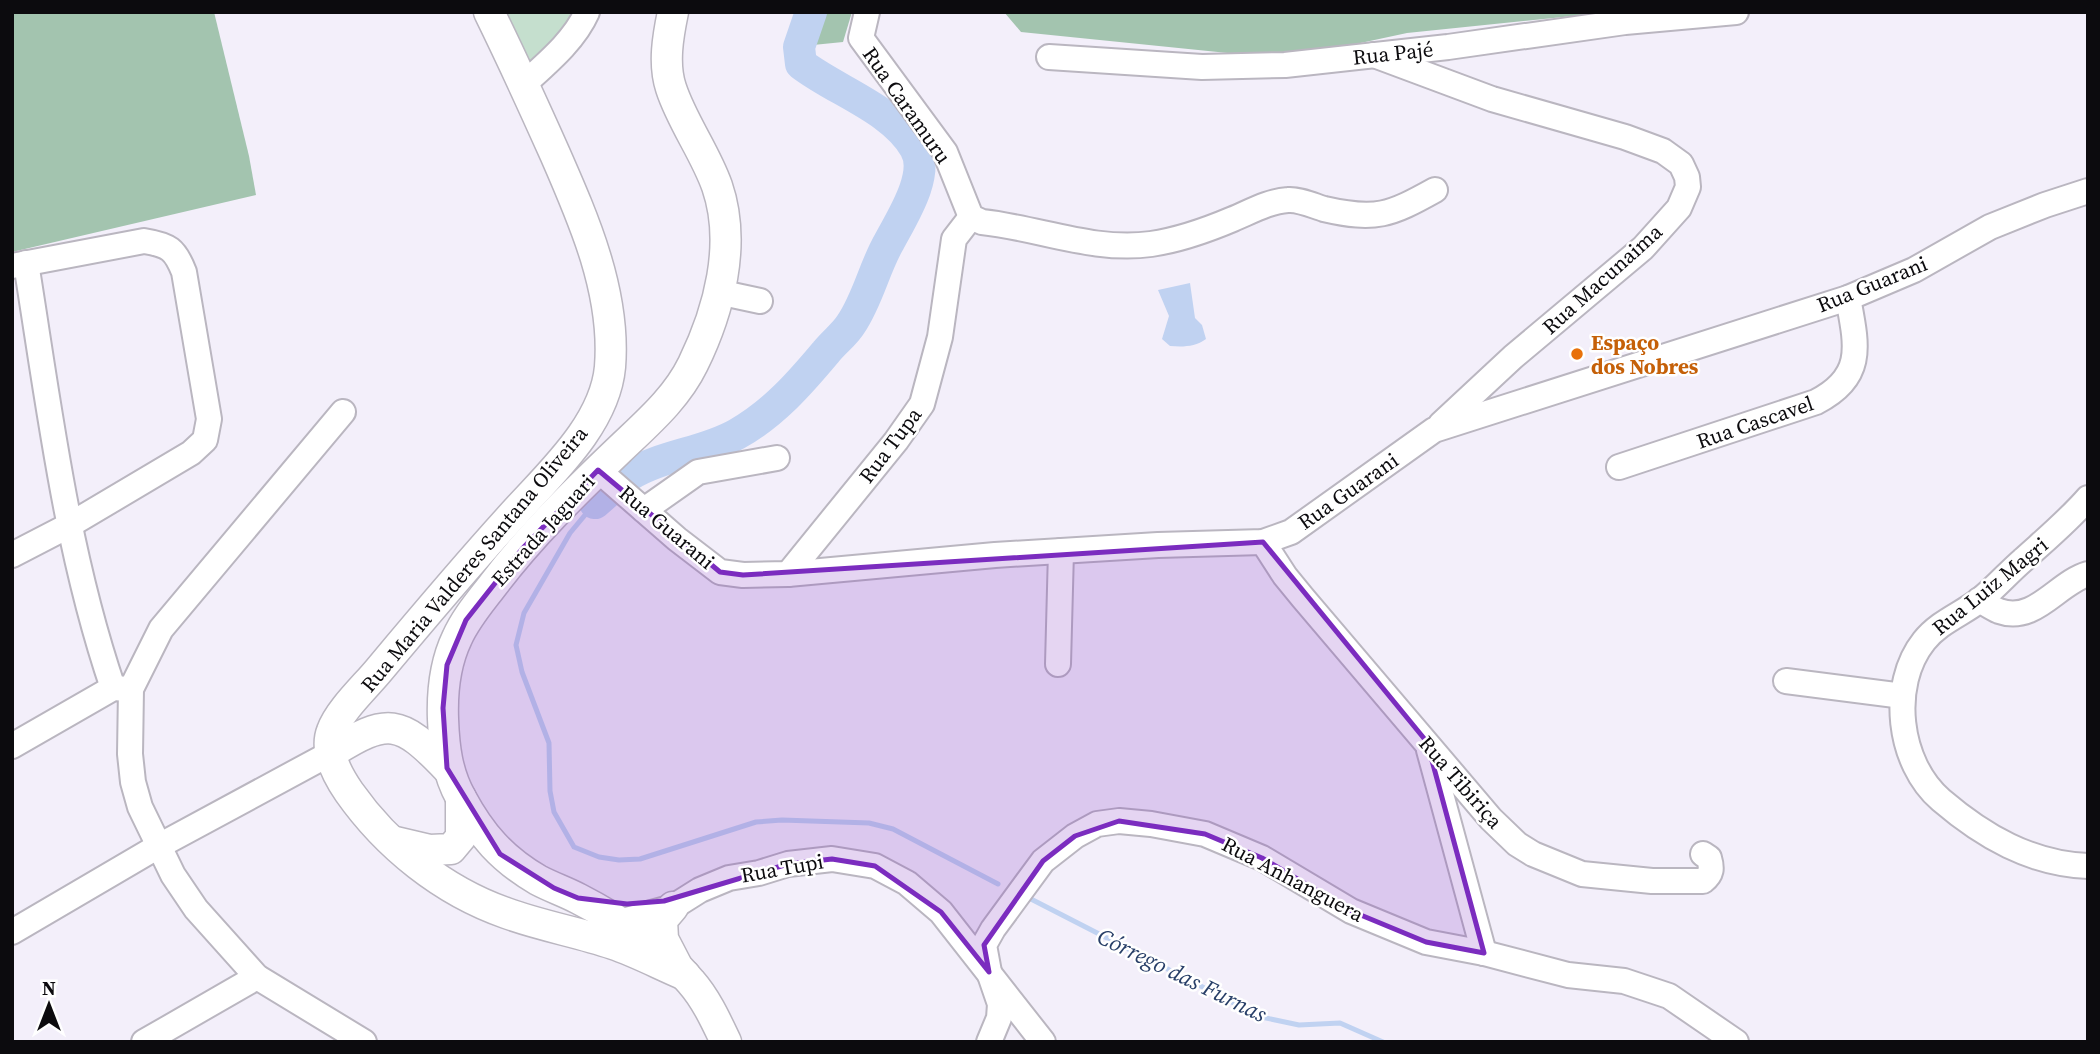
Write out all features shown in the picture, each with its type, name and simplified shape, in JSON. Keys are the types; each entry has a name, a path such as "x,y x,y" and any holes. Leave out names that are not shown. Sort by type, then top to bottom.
{"main road":[{"name":"Rua Maria Valderes Santana Oliveira","path":"331,753 329,742 335,724 467,564 549,475 585,428 602,398 610,369 605,298 586,227 524,84 489,12"},
{"name":"Estrada Jaguari","path":"673,12 667,58 671,88 717,184 726,228 723,269 713,317 693,366 679,389 660,411 611,481 522,549 466,620 447,665 443,708 447,768 461,798 485,837 500,854 539,881 579,898 619,922 681,971"},
{"path":"499,530 522,549"},
{"path":"447,768 423,743 403,730 394,728 373,729 331,753 344,785 364,813 389,839 435,877 506,913 612,944 681,971"},
{"path":"389,839 430,850 451,849 461,837 461,798"},
{"path":"673,907 662,920 663,939 681,971 704,998 726,1042"}],"street":[{"path":"524,84 550,61 580,26 587,12"},
{"name":"Rua Caramuru","path":"867,12 861,38 945,152 971,216"},
{"name":"Rua Pajé","path":"1049,57 1202,67 1247,67 1448,47 1625,22 1736,12"},
{"name":"Rua Macunaima","path":"1374,55 1493,99 1625,137 1662,151 1681,164 1687,177 1688,187 1679,208 1643,248 1513,357 1434,430"},
{"path":"971,216 982,222 1073,240 1129,246 1177,239 1264,206 1290,200 1358,216 1376,216 1396,212 1435,190"},
{"name":"Rua Guarani","path":"611,481 720,572 743,575 788,574 1061,551 1263,542 1291,531 1434,430 1848,298 1914,270 1990,227 2088,191"},
{"name":"Rua Tupa","path":"788,574 896,441 922,404 940,337 954,240 971,216"},
{"path":"12,555 68,526 191,453 205,440 209,419 208,404 184,272 177,256 161,244 144,241 19,264 68,526 97,640 122,688 133,782 140,807 158,847 196,909 257,977 364,1042"},
{"path":"719,292 760,301"},
{"name":"Rua Cascavel","path":"1619,467 1833,394 1846,382 1852,371 1853,333 1848,298"},
{"path":"12,746 122,688 161,629 343,412"},
{"path":"644,510 698,472 778,458"},
{"name":"Rua Luiz Magri","path":"2088,498 2064,525 1979,600 1943,623 1926,639 1909,670 1903,696 1903,725 1907,747 1921,776 1935,795 1969,824 2018,852 2071,865 2088,866"},
{"name":"Rua Tibiriça","path":"1263,542 1285,576 1491,819 1517,844 1581,874 1695,883 1710,876 1712,867 1709,858 1703,854"},
{"path":"1058,664 1061,551"},
{"path":"1979,600 1999,611 2022,612 2040,606 2069,584 2088,574"},
{"path":"1786,681 1903,696"},
{"path":"1427,742 1484,953"},
{"path":"12,932 158,847 331,753"},
{"name":"Rua Anhanguera","path":"989,1042 999,1018 1000,1003 989,972 984,945 993,929 1043,861 1075,835 1097,824 1119,821 1205,834 1262,858 1351,911 1426,942 1484,953 1568,975 1625,981 1669,996 1736,1042"},
{"name":"Rua Tupi","path":"619,922 673,907 700,890 729,878 789,864 832,859 875,866 907,883 941,912 1044,1042"},
{"path":"579,898 627,904 664,901 700,890"},
{"path":"506,913 619,922"},
{"path":"144,1042 257,977"}],"highlighted area":[{"path":"598,470 720,572 743,575 1263,542 1427,742 1484,953 1426,942 1351,911 1262,858 1205,834 1119,821 1075,836 1043,861 984,945 989,972 941,912 875,866 832,859 788,864 664,901 627,904 578,898 554,888 500,854 447,768 443,708 447,665 466,620 522,549"}],"green space":[{"path":"12,12 214,12 256,195 12,252"},
{"path":"506,12 571,12 561,35 529,63"},
{"path":"814,12 852,12 843,42 813,45"},
{"path":"1004,12 1612,12 1407,33 1286,59 1021,32"}],"water":[{"path":"1190,283 1195,318 1202,325 1206,339 1189,346 1170,346 1162,339 1169,316 1158,290"}],"waterway":[{"path":"595,503 641,469 711,446 737,434 763,417 786,397 851,324 907,209 919,170 915,148 893,122 801,64 799,47 811,12"},
{"name":"Córrego das Furnas","path":"595,503 570,533 524,613 516,645 522,672 549,743 550,791 554,812 574,847 599,857 640,859 756,822 782,820 869,823 893,829 998,884"},
{"name":"Córrego das Furnas","path":"1027,897 1261,1017 1299,1025 1340,1023 1383,1042"}],"place":[{"name":"Espaço dos Nobres","path":"1577,354"}]}
